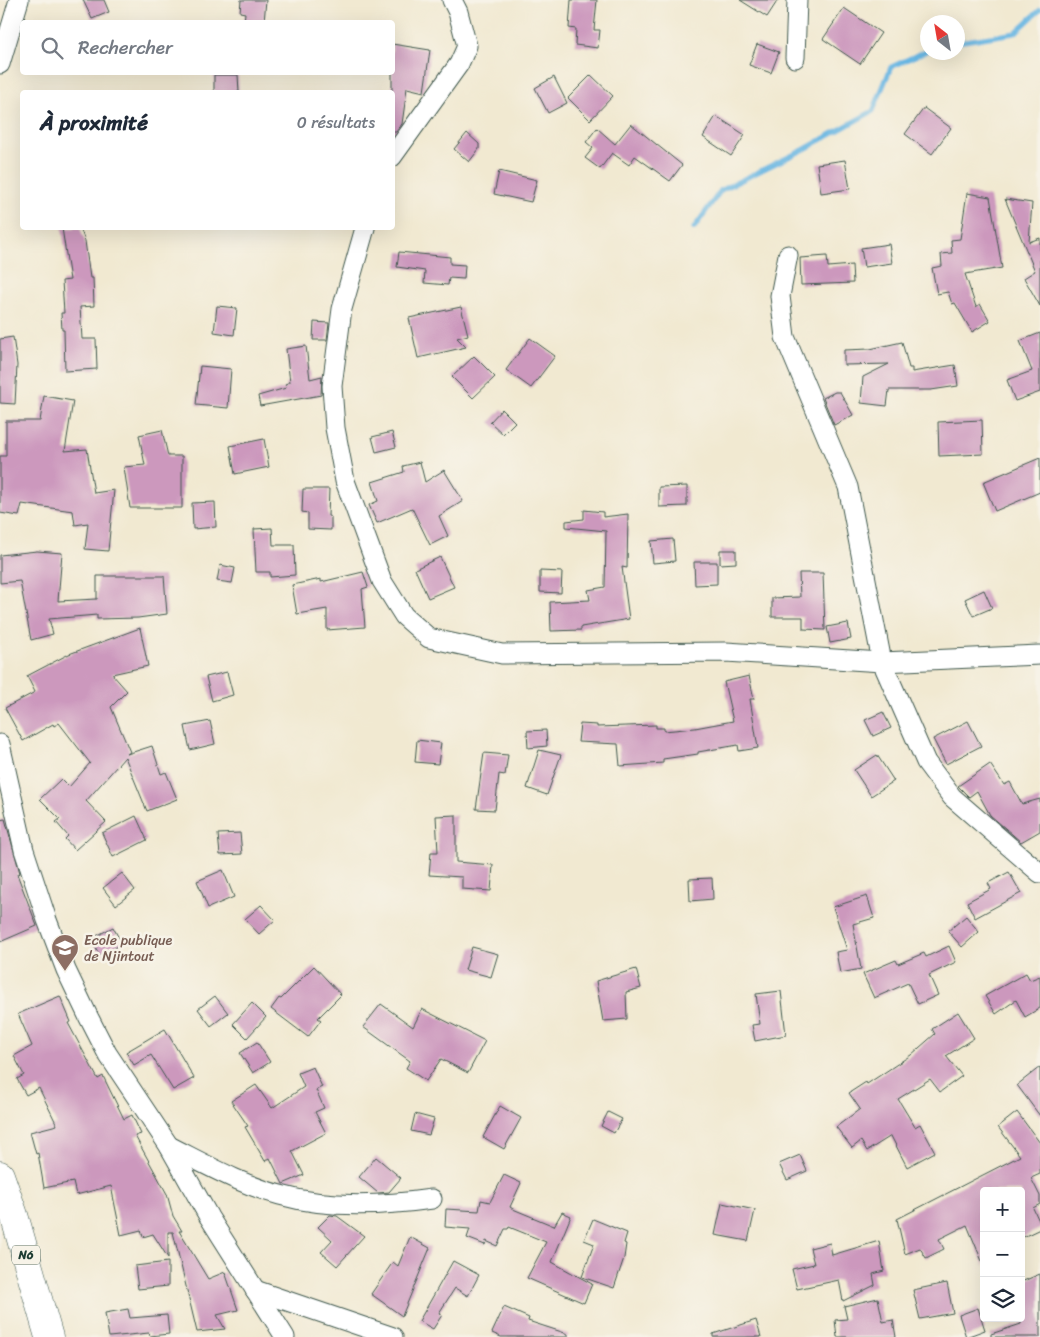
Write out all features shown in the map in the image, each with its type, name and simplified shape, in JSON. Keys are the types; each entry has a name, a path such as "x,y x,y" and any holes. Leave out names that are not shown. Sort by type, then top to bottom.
{"highway":[{"name":"N6","path":"0,1175 20,1234 49,1337"}],"street":[{"path":"0,64 19,0"},
{"path":"395,153 459,64 467,46 458,12 452,0"},
{"path":"795,58 797,0"},
{"path":"364,230 342,309 332,386 335,428 345,481 366,541 393,601 413,625 429,638 502,654 726,652 882,662 1040,655"},
{"path":"788,255 780,296 785,337 848,487 882,662 926,762 952,797 1040,873"},
{"path":"0,744 24,850 66,970 107,1053 169,1146 209,1217 285,1337"},
{"path":"169,1146 246,1183 281,1195 357,1205 398,1204 432,1199"},
{"path":"255,1290 392,1337"}],"building":[{"path":"83,0 104,0 109,12 92,19"},
{"path":"241,0 266,0 264,20 244,20 245,13 240,12"},
{"path":"571,0 597,0 594,30 600,30 598,48 575,45 576,29 569,28"},
{"path":"740,0 778,0 767,17"},
{"path":"844,8 881,33 860,64 823,39"},
{"path":"395,44 430,50 424,92 407,88 402,124 396,132 395,90 392,90 392,75 395,75"},
{"path":"757,44 779,52 771,73 749,65"},
{"path":"214,75 238,75 239,90 214,90"},
{"path":"591,75 613,96 590,120 568,98"},
{"path":"554,77 567,103 548,113 535,88"},
{"path":"924,108 951,128 932,154 905,134"},
{"path":"716,116 745,135 731,156 703,137"},
{"path":"631,124 682,165 670,181 635,156 629,165 612,153 600,169 585,158 593,148 586,142 597,128 615,144"},
{"path":"467,133 479,144 479,149 469,162 454,149"},
{"path":"845,160 850,189 821,193 817,164"},
{"path":"499,171 537,180 531,202 494,194"},
{"path":"967,193 990,197 1002,268 965,274 976,307 980,304 990,321 972,332 955,303 952,304 948,292 937,294 932,268 942,266 941,254 952,253 951,240 960,239"},
{"path":"1005,199 1032,203 1029,242 1040,238 1040,306 1024,278 1035,271"},
{"path":"62,230 81,230 85,241 90,278 93,278 94,306 80,307 82,339 96,339 97,369 65,371 64,330 62,330 61,313 64,313 62,281 70,280"},
{"path":"889,244 892,263 864,267 861,248"},
{"path":"399,252 450,257 450,264 465,265 464,279 449,278 448,285 424,283 425,271 397,267"},
{"path":"827,256 828,267 852,265 853,283 801,285 800,258"},
{"path":"217,306 237,308 234,335 214,332"},
{"path":"461,307 468,335 457,338 466,347 418,358 409,318"},
{"path":"314,322 329,323 327,340 313,340"},
{"path":"1040,333 1040,392 1015,401 1007,380 1032,371 1020,341"},
{"path":"13,337 17,365 15,404 0,403 0,339"},
{"path":"530,338 555,356 531,388 506,370"},
{"path":"902,342 909,368 912,368 912,372 955,365 958,386 931,390 889,390 887,406 861,403 863,377 889,364 844,365 844,350 870,349"},
{"path":"306,346 310,379 322,376 321,395 260,406 258,396 286,388 285,384 290,382 286,349"},
{"path":"474,356 495,377 473,398 452,377"},
{"path":"200,366 231,369 228,408 196,405"},
{"path":"835,392 840,392 853,415 834,425 823,398"},
{"path":"44,396 73,401 65,451 87,449 94,493 114,490 108,551 85,549 88,523 75,525 73,511 22,504 19,516 0,513 0,456 6,456 6,421 40,421"},
{"path":"502,409 515,422 503,434 490,422"},
{"path":"982,420 983,454 939,456 938,422"},
{"path":"162,430 168,456 182,456 182,508 130,508 124,467 145,465 139,435"},
{"path":"392,432 396,447 376,452 372,437"},
{"path":"264,439 269,467 235,474 230,446"},
{"path":"1040,458 1040,492 995,511 983,482"},
{"path":"420,462 425,482 444,470 463,501 439,516 448,536 430,545 412,508 377,523 369,505 378,501 372,482 404,472 403,466"},
{"path":"687,486 687,506 659,507 659,487"},
{"path":"303,489 329,489 328,516 331,517 331,530 308,529 308,513 302,512"},
{"path":"215,502 216,527 193,529 192,503"},
{"path":"584,510 603,512 603,517 628,514 627,568 622,567 629,619 581,627 581,630 551,631 550,602 590,600 588,590 605,587 606,531 566,527 566,521 584,519"},
{"path":"272,528 273,545 294,545 295,575 270,577 270,572 256,572 254,529"},
{"path":"673,539 675,561 653,563 651,541"},
{"path":"720,550 736,550 736,563 720,564"},
{"path":"37,551 62,553 58,601 97,599 97,576 164,576 167,614 138,618 97,619 97,615 49,619 53,634 31,640 20,581 0,583 0,555"},
{"path":"440,557 454,587 428,598 415,569"},
{"path":"694,562 717,562 717,584 695,585"},
{"path":"220,565 235,568 232,583 217,581"},
{"path":"540,571 562,572 561,593 540,592"},
{"path":"363,572 368,587 362,589 365,627 327,630 327,609 297,614 292,585 321,579 321,582"},
{"path":"799,573 823,573 825,630 803,629 803,617 772,617 772,598 800,597"},
{"path":"984,590 992,608 973,616 965,599"},
{"path":"848,623 851,639 830,643 827,627"},
{"path":"140,628 148,666 112,674 127,691 111,707 130,752 127,754 152,746 161,774 166,772 177,799 147,811 125,757 86,801 106,822 75,850 65,839 68,836 56,822 60,819 40,799 61,779 69,787 90,763 59,723 54,726 53,724 23,741 5,708 35,692 27,676 69,654"},
{"path":"227,672 233,695 212,701 206,677"},
{"path":"749,676 754,699 750,699 758,748 739,751 738,745 698,752 698,754 663,759 663,763 620,766 618,744 578,742 580,724 597,725 597,727 656,725 656,728 664,728 664,731 733,721 724,682"},
{"path":"883,712 891,728 873,736 865,720"},
{"path":"210,721 215,744 190,750 185,726"},
{"path":"968,721 981,746 946,764 933,739"},
{"path":"546,730 547,746 528,748 527,731"},
{"path":"417,740 441,743 438,764 415,762"},
{"path":"539,750 561,755 547,795 527,788"},
{"path":"484,753 508,755 505,775 499,774 495,810 476,809"},
{"path":"877,755 894,781 871,796 854,770"},
{"path":"990,764 1004,785 1010,782 1022,804 1040,799 1040,831 1021,842 990,815 977,791 969,797 958,786"},
{"path":"456,815 456,862 493,865 491,891 462,889 462,877 429,875 431,852 438,852 436,816"},
{"path":"136,816 147,840 113,857 102,833"},
{"path":"5,819 20,873 17,874 37,926 0,942 0,820"},
{"path":"240,833 242,854 220,855 218,834"},
{"path":"223,870 234,897 208,908 197,881"},
{"path":"1009,872 1021,893 975,918 967,902 991,889 988,883"},
{"path":"122,873 135,890 116,905 103,888"},
{"path":"712,878 713,899 690,901 689,879"},
{"path":"867,896 874,918 853,924 861,969 840,973 836,952 847,950 833,907"},
{"path":"261,905 275,920 259,934 245,919"},
{"path":"966,916 979,932 962,947 948,931"},
{"path":"113,927 122,944 100,956 91,939"},
{"path":"949,946 956,962 929,975 938,995 918,1004 908,983 874,998 863,974 896,960 898,964 924,953 926,957"},
{"path":"472,947 498,954 491,977 465,970"},
{"path":"314,966 341,995 318,1018 321,1020 308,1037 271,1009 279,998 281,999"},
{"path":"636,969 641,988 626,992 627,1019 603,1021 596,981"},
{"path":"1026,973 1030,980 1040,976 1040,1008 1025,1017 1016,1000 996,1014 985,996"},
{"path":"781,991 786,1035 755,1041 752,1025 760,1024 756,994"},
{"path":"60,996 71,1022 68,1023 98,1079 103,1076 124,1119 132,1115 141,1134 135,1136 167,1194 173,1216 182,1231 179,1231 208,1279 225,1272 238,1310 217,1315 225,1329 197,1332 173,1232 168,1232 168,1258 153,1234 143,1237 141,1230 121,1235 111,1186 76,1195 73,1182 44,1188 38,1153 36,1154 30,1132 57,1125 39,1088 26,1095 17,1079 24,1075 14,1056 32,1046 18,1014"},
{"path":"215,996 228,1013 211,1026 198,1009"},
{"path":"252,1003 266,1017 247,1038 233,1024"},
{"path":"381,1004 413,1027 422,1009 485,1041 468,1073 441,1059 426,1081 406,1068 410,1061 363,1027"},
{"path":"958,1012 974,1038 946,1056 962,1076 940,1092 930,1079 898,1099 915,1127 920,1124 935,1152 907,1167 891,1136 867,1151 861,1141 852,1148 836,1127 860,1109 849,1093 866,1082 867,1084 911,1055 935,1034 932,1029"},
{"path":"165,1029 194,1078 173,1090 151,1055 134,1065 126,1052"},
{"path":"257,1042 270,1062 253,1073 240,1053"},
{"path":"313,1067 322,1087 316,1090 324,1108 315,1112 326,1133 292,1151 304,1175 283,1184 270,1158 265,1161 245,1127 248,1126 231,1101 256,1085 272,1108 304,1087 298,1073"},
{"path":"1040,1067 1040,1116 1017,1085"},
{"path":"500,1106 521,1118 504,1149 483,1137"},
{"path":"608,1112 622,1119 614,1133 601,1126"},
{"path":"1017,1112 1040,1143 1040,1174 1031,1178 1040,1196 1040,1204 1033,1208 1040,1223 1040,1229 1025,1236 1025,1187 980,1187 980,1256 967,1225 939,1239 944,1249 926,1258 920,1248 905,1254 897,1219 1020,1156 998,1127"},
{"path":"415,1114 434,1119 429,1135 411,1131"},
{"path":"800,1155 807,1171 787,1180 779,1164"},
{"path":"376,1157 401,1178 389,1192 378,1193 359,1177"},
{"path":"504,1175 521,1183 510,1207 513,1209 554,1226 562,1212 571,1216 552,1262 592,1284 584,1303 527,1278 546,1242 509,1227 505,1229 497,1246 486,1241 485,1245 467,1238 470,1229 445,1227 446,1209 479,1211 481,1200 490,1202"},
{"path":"722,1203 755,1210 748,1241 715,1235"},
{"path":"330,1215 337,1216 364,1236 337,1266 321,1252 332,1240 318,1227"},
{"path":"593,1219 627,1233 624,1243 626,1244 624,1258 614,1288 582,1277 594,1244 584,1240"},
{"path":"410,1237 430,1248 402,1316 371,1294 393,1262 398,1266"},
{"path":"879,1241 884,1271 873,1274 875,1285 843,1301 839,1280 797,1289 792,1269 814,1264 810,1248 830,1243 832,1255"},
{"path":"453,1261 479,1275 468,1296 455,1288 439,1313 442,1315 433,1329 419,1321"},
{"path":"168,1262 168,1286 138,1289 135,1266"},
{"path":"1040,1274 1040,1337 991,1337 991,1334 1025,1322 1025,1280"},
{"path":"947,1283 953,1313 920,1319 913,1290"},
{"path":"878,1298 883,1322 893,1320 896,1337 837,1337 835,1320 847,1319 844,1306"},
{"path":"504,1307 529,1318 528,1321 568,1334 568,1337 501,1337 492,1333"},
{"path":"978,1308 980,1322 982,1322 985,1330 966,1337 959,1315"},
{"path":"128,1309 130,1318 167,1315 169,1334 150,1336 149,1333 109,1337 105,1313"},
{"path":"756,1320 761,1337 713,1337 713,1334"}],"waterway":[{"path":"965,41 1015,33 1040,10"},
{"path":"694,228 721,190 805,149 873,111 891,67 920,54"}],"place":[{"name":"Ecole publique de Njintout","path":"65,972"}]}
